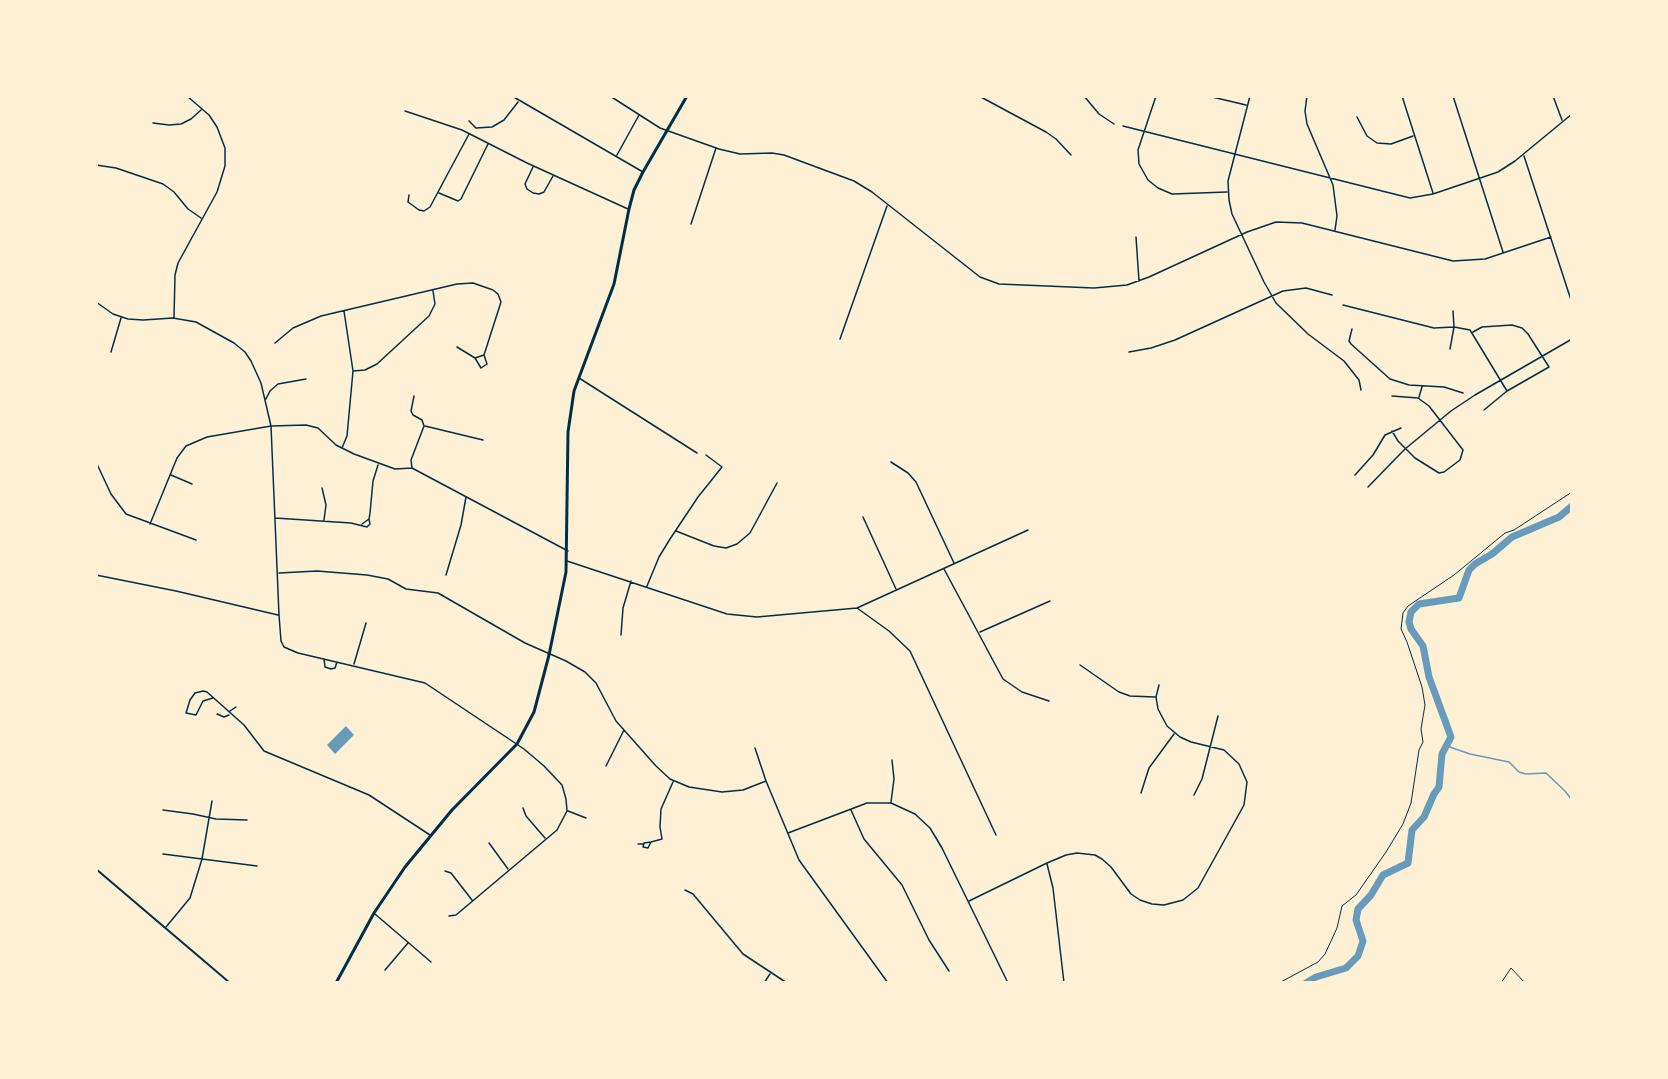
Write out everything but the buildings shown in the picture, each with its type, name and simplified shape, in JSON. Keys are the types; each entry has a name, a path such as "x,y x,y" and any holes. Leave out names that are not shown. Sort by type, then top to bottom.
{"main road":[{"path":"336,983 401,872 452,810 517,744 536,705 563,595 568,551 568,432 578,377 613,288 629,209 643,172 687,96"},
{"path":"96,869 231,983"}],"street":[{"path":"174,318 177,267 219,188 225,166 225,148 220,133 212,119 187,96"},
{"path":"512,96 643,172"},
{"path":"610,96 667,130 716,148 740,154 787,155 854,181 868,189 980,277 996,284 1095,288 1123,286 1268,223 1284,221 1453,261 1476,260 1551,237"},
{"path":"979,96 1050,135 1071,155"},
{"path":"986,100 987,96"},
{"path":"1084,96 1099,114 1114,124"},
{"path":"1156,96 1139,146 1138,160 1142,171 1153,185 1175,194 1228,192"},
{"path":"1208,96 1247,105"},
{"path":"1250,96 1228,181 1230,209 1271,295 1281,309 1298,326 1344,361 1359,380 1361,390"},
{"path":"1307,96 1305,111 1307,124 1331,179 1336,216 1334,231"},
{"path":"1402,96 1433,194"},
{"path":"1453,96 1504,253"},
{"path":"1553,96 1563,121"},
{"path":"469,122 473,127 479,128 497,125 504,120 518,101"},
{"path":"153,123 181,124 202,109"},
{"path":"405,111 469,134 629,209"},
{"path":"616,157 639,114"},
{"path":"1123,126 1406,197 1433,194 1503,170 1572,114"},
{"path":"1357,117 1367,136 1377,143 1391,144 1414,136"},
{"path":"409,195 410,204 423,211 430,207 469,134"},
{"path":"438,192 454,200 461,199 489,144"},
{"path":"691,224 716,148"},
{"path":"1523,154 1572,303"},
{"path":"96,165 116,168 163,184 174,192 188,209 202,218"},
{"path":"534,166 525,184 529,191 537,194 544,192 554,175"},
{"path":"840,339 888,205"},
{"path":"1136,237 1138,281"},
{"path":"275,343 288,331 321,316 457,284 473,283 490,288 498,294 501,306 484,355 487,364 483,368 478,365 475,358 457,347"},
{"path":"1129,352 1175,340 1271,295 1300,288 1332,295"},
{"path":"353,371 365,370 377,364 429,316 435,304 432,290"},
{"path":"96,302 122,318 138,320 174,318 196,322 229,339 245,352 255,368 271,426 279,615 281,641 284,647 291,651 425,683 517,744 544,766 562,785 567,811 561,825 456,915 449,916"},
{"path":"1343,304 1434,328 1464,328 1472,332 1506,391"},
{"path":"342,449 347,436 353,371 344,311"},
{"path":"1450,349 1454,327 1453,311"},
{"path":"111,352 122,318"},
{"path":"1472,332 1482,327 1512,325 1519,327 1528,334 1548,367 1506,391 1484,410"},
{"path":"1352,329 1349,341 1351,344 1382,373 1398,382 1422,387 1444,387 1463,393"},
{"path":"1368,487 1405,449 1441,419 1572,339"},
{"path":"475,358 484,355"},
{"path":"578,377 697,453"},
{"path":"265,398 278,384 306,379"},
{"path":"1418,398 1422,387"},
{"path":"412,468 411,460 424,426 422,420 412,412 414,396"},
{"path":"1392,396 1418,398 1429,406 1463,450 1460,460 1439,473 1415,458 1392,431"},
{"path":"150,524 177,458 186,446 207,437 271,426 299,424 314,426 342,449 395,469 412,468 568,551"},
{"path":"424,426 483,440"},
{"path":"1355,475 1373,455 1385,435 1401,428"},
{"path":"647,586 659,557 675,531 722,467 706,455"},
{"path":"96,462 111,494 126,514 196,540"},
{"path":"891,462 908,472 916,482 954,563"},
{"path":"274,518 361,525 369,519 373,481 379,463"},
{"path":"170,475 192,484"},
{"path":"675,531 714,546 726,548 737,544 750,533 777,483"},
{"path":"322,488 326,509 324,521"},
{"path":"446,575 461,525 466,496"},
{"path":"863,517 896,590"},
{"path":"567,561 727,614 745,617 857,608 1028,530"},
{"path":"944,568 1003,679 1022,692 1049,701"},
{"path":"277,573 317,571 366,574 384,577 411,590 433,592 549,655 574,665 590,676 616,721 656,766 674,781 702,790 728,792 743,790 766,781"},
{"path":"96,576 176,591 279,615"},
{"path":"621,635 623,608 631,581"},
{"path":"978,633 1050,601"},
{"path":"857,608 894,634 910,651 996,836"},
{"path":"354,665 366,623"},
{"path":"324,658 325,667 331,669 335,668 338,662"},
{"path":"1080,666 1119,692 1130,696 1156,697"},
{"path":"969,901 1047,863 1077,853 1095,855 1111,867 1131,894 1140,900 1164,905 1183,900 1192,894 1204,879 1246,797 1246,782 1239,764 1224,750 1191,742 1174,733 1161,718 1156,697 1159,685"},
{"path":"213,698 203,701 196,715 186,713 189,700 198,690 203,691 213,698 251,732 264,751 369,795 430,835"},
{"path":"217,714 224,717 236,707"},
{"path":"1194,795 1202,779 1218,716"},
{"path":"606,766 624,730"},
{"path":"1141,793 1149,768 1174,733"},
{"path":"755,748 766,781 805,869 888,983"},
{"path":"891,803 894,784 892,760"},
{"path":"638,844 662,839 661,809 674,781"},
{"path":"166,928 190,898 202,859 212,801"},
{"path":"788,833 867,803 891,803 915,814 930,828 969,901 1008,983"},
{"path":"523,808 528,819 546,839"},
{"path":"850,809 864,839 902,885 929,940 949,971"},
{"path":"164,810 193,813 209,818 247,820"},
{"path":"567,811 586,818"},
{"path":"644,843 643,847 646,849 651,842"},
{"path":"489,843 509,871"},
{"path":"163,854 256,867"},
{"path":"1047,863 1053,888 1064,983"},
{"path":"445,871 451,873 473,900"},
{"path":"685,890 693,894 743,954 787,983"},
{"path":"375,913 431,962"},
{"path":"385,970 409,942"},
{"path":"764,983 771,974"}],"lane":[{"path":"1501,983 1511,968 1525,983"}],"path":[{"path":"1279,983 1318,962 1325,954 1337,928 1342,906 1353,899 1365,883 1397,836 1409,810 1413,797 1419,750 1423,742 1421,729 1425,705 1407,642 1401,630 1403,613 1408,606 1454,575 1505,533 1514,530 1572,492"}],"water":[{"path":"346,726 354,735 335,754 327,745"}],"waterway":[{"path":"1306,983 1316,977 1346,968 1358,956 1363,941 1356,920 1358,909 1371,895 1383,875 1408,863 1412,830 1424,817 1439,787 1442,754 1451,737 1429,677 1423,646 1411,629 1409,622 1411,612 1419,604 1459,598 1469,570 1475,564 1492,554 1512,537 1559,517 1572,506"},
{"path":"1447,746 1470,754 1509,762 1519,772 1526,774 1546,773 1572,800"}]}
